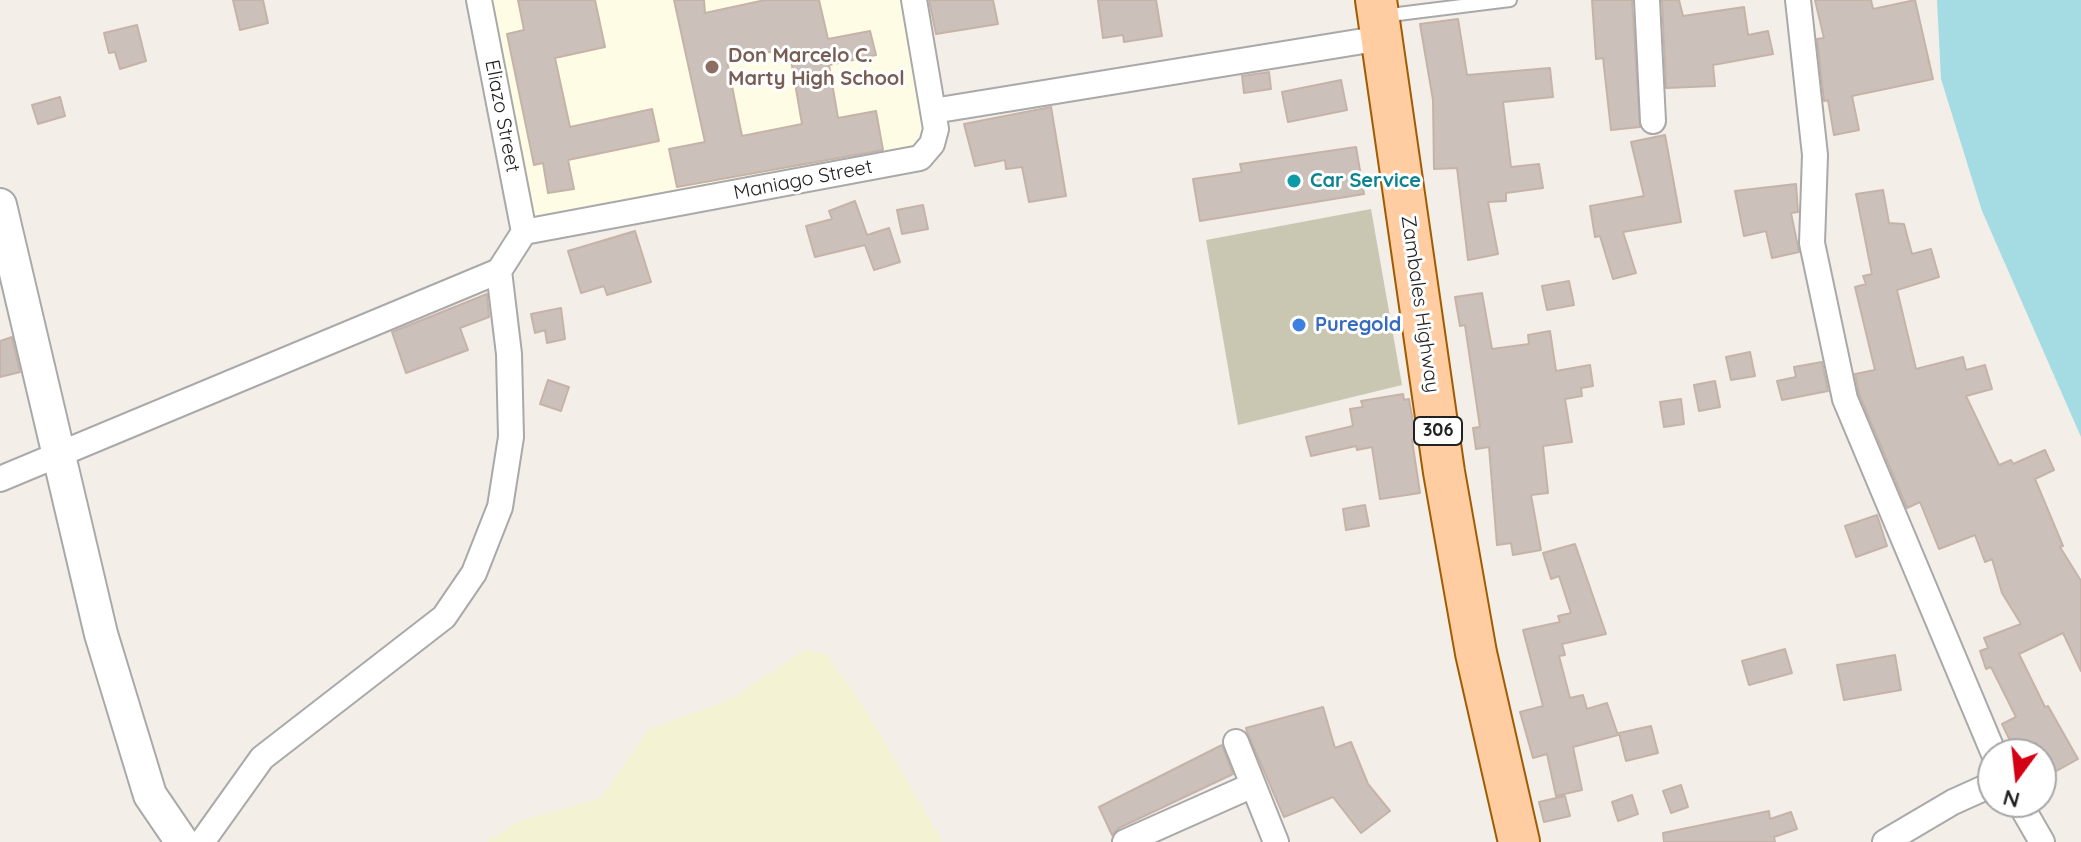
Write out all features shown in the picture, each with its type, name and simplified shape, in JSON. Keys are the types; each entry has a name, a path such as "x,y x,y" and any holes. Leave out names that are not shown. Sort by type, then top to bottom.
{"main road":[{"name":"Zambales Highway","path":"1379,18 1444,472 1476,653 1519,842"}],"street":[{"name":"Eliazo Street","path":"479,0 524,232"},
{"name":"Maniago Street","path":"524,232 920,158 932,144 936,129 914,0"},
{"path":"1647,0 1653,121"},
{"path":"1798,0 1815,155 1812,243 1845,399 1987,738"},
{"path":"933,111 1379,18"},
{"path":"0,205 101,634 150,795 182,842"},
{"path":"0,479 499,271 524,232"},
{"path":"202,842 262,758 444,617 474,573 500,507 511,437 509,354 499,271"},
{"path":"1236,742 1276,842"},
{"path":"1125,842 1253,785"},
{"path":"1885,842 1977,791"},
{"path":"2028,818 2042,842"}],"lane":[{"path":"1379,18 1510,0"}],"shaded area":[{"name":"Don Marcelo C. Marty High School","path":"492,0 907,0 931,134 919,152 535,217"},
{"path":"1371,209 1402,385 1238,425 1206,240"}],"green space":[{"path":"804,650 826,654 864,707 943,842 486,842 520,821 601,798 649,729 731,699"}],"water":[{"path":"1937,0 2081,0 2081,437 1982,211 1941,79"}],"building":[{"path":"233,0 263,0 268,23 240,30"},
{"path":"518,0 595,0 605,47 555,58 570,127 652,109 659,141 568,160 574,189 548,193 543,163 534,165 507,34 524,30"},
{"path":"674,0 704,0 705,13 765,0 819,0 828,39 870,31 876,55 829,65 838,118 876,111 883,150 677,187 669,149 705,142","holes":["789,48 802,124 742,136 727,61"]},
{"path":"929,0 993,0 998,24 936,34"},
{"path":"1098,0 1156,0 1162,36 1124,42 1123,35 1103,38"},
{"path":"1592,0 1632,0 1640,127 1611,130 1603,58 1596,59"},
{"path":"1662,0 1679,0 1683,16 1744,7 1748,35 1768,31 1773,54 1713,65 1715,86 1666,88"},
{"path":"1815,0 1871,0 1873,9 1915,0 1933,79 1852,96 1859,130 1834,135 1828,100 1824,101 1817,39 1824,38"},
{"path":"1458,19 1467,75 1550,68 1553,97 1503,102 1511,167 1539,164 1543,188 1506,193 1506,201 1488,202 1498,254 1468,260 1457,168 1434,169 1433,100 1420,24"},
{"path":"137,25 146,61 120,69 115,52 109,53 104,33"},
{"path":"1269,72 1271,89 1244,93 1242,76"},
{"path":"1341,80 1347,110 1288,122 1282,92"},
{"path":"60,97 65,116 38,124 32,105"},
{"path":"1051,107 1066,196 1029,202 1022,167 1006,169 1005,160 975,166 964,124"},
{"path":"1665,135 1681,222 1623,232 1636,273 1613,279 1600,236 1595,237 1590,206 1644,196 1631,142"},
{"path":"1356,147 1364,194 1200,221 1193,179 1242,172 1240,164"},
{"path":"1796,184 1798,212 1791,213 1799,252 1772,258 1766,231 1744,236 1735,191"},
{"path":"1883,190 1889,223 1904,224 1912,254 1931,249 1939,277 1897,290 1916,369 1963,357 1966,370 1985,365 1992,389 1966,396 1999,465 2011,460 2013,464 2045,450 2054,470 2035,479 2063,546 2060,547 2081,581 2081,671 2063,633 2019,654 2045,707 2048,706 2078,759 2057,771 2057,738 2009,738 2002,724 2016,717 1991,667 1986,669 1980,651 1988,648 1984,638 2021,624 2002,593 1992,559 1985,562 1975,535 1939,549 1920,502 1907,508 1859,394 1855,374 1875,370 1855,287 1866,284 1863,276 1872,274 1856,194"},
{"path":"855,201 867,235 889,228 900,262 874,270 865,245 815,257 806,226 832,219 829,211"},
{"path":"923,205 928,229 902,234 897,210"},
{"path":"635,231 651,282 607,295 604,286 581,293 568,251"},
{"path":"1569,281 1574,305 1547,310 1542,286"},
{"path":"1482,293 1492,349 1529,344 1528,335 1550,331 1556,371 1590,365 1593,386 1581,388 1582,396 1565,399 1572,442 1543,446 1548,493 1531,495 1541,550 1513,555 1511,543 1497,545 1489,447 1476,449 1473,428 1480,427 1465,325 1460,326 1455,297"},
{"path":"487,294 489,317 460,328 468,350 406,373 392,332"},
{"path":"561,308 565,339 547,343 545,330 535,333 531,314"},
{"path":"12,337 20,372 0,377 0,341"},
{"path":"1750,352 1755,376 1731,380 1726,357"},
{"path":"1822,362 1828,391 1782,400 1777,381 1796,377 1794,367"},
{"path":"548,380 569,387 561,411 540,404"},
{"path":"1715,381 1720,407 1699,411 1694,385"},
{"path":"1403,394 1404,400 1409,399 1416,439 1412,440 1420,493 1380,499 1372,447 1357,450 1356,446 1311,456 1306,437 1353,426 1350,409 1363,407 1361,401"},
{"path":"1681,399 1684,424 1664,427 1660,402"},
{"path":"1365,505 1369,526 1346,530 1343,509"},
{"path":"1877,515 1887,546 1856,557 1845,526"},
{"path":"1575,544 1606,634 1562,644 1565,655 1559,656 1570,698 1583,695 1587,709 1607,703 1618,735 1573,747 1582,790 1556,796 1547,754 1533,758 1520,712 1543,706 1523,630 1560,622 1558,616 1571,613 1559,576 1551,579 1543,553"},
{"path":"1785,649 1792,673 1749,685 1742,661"},
{"path":"1895,655 1901,690 1844,700 1837,665"},
{"path":"1323,707 1335,748 1351,742 1368,784 1390,811 1361,833 1333,797 1284,817 1247,732 1246,728"},
{"path":"1651,726 1658,753 1626,761 1619,733"},
{"path":"1222,745 1233,774 1119,828 1112,835 1099,807"},
{"path":"1681,785 1688,807 1671,813 1663,791"},
{"path":"1632,795 1638,814 1618,821 1612,802"},
{"path":"1565,796 1570,816 1544,822 1539,802"},
{"path":"1769,811 1770,819 1791,812 1797,829 1774,837 1775,842 1664,842 1663,833"}],"place":[{"name":"Don Marcelo C. Marty High School","path":"712,67"},
{"name":"Car Service","path":"1294,181"},
{"name":"Puregold","path":"1299,325"}]}
